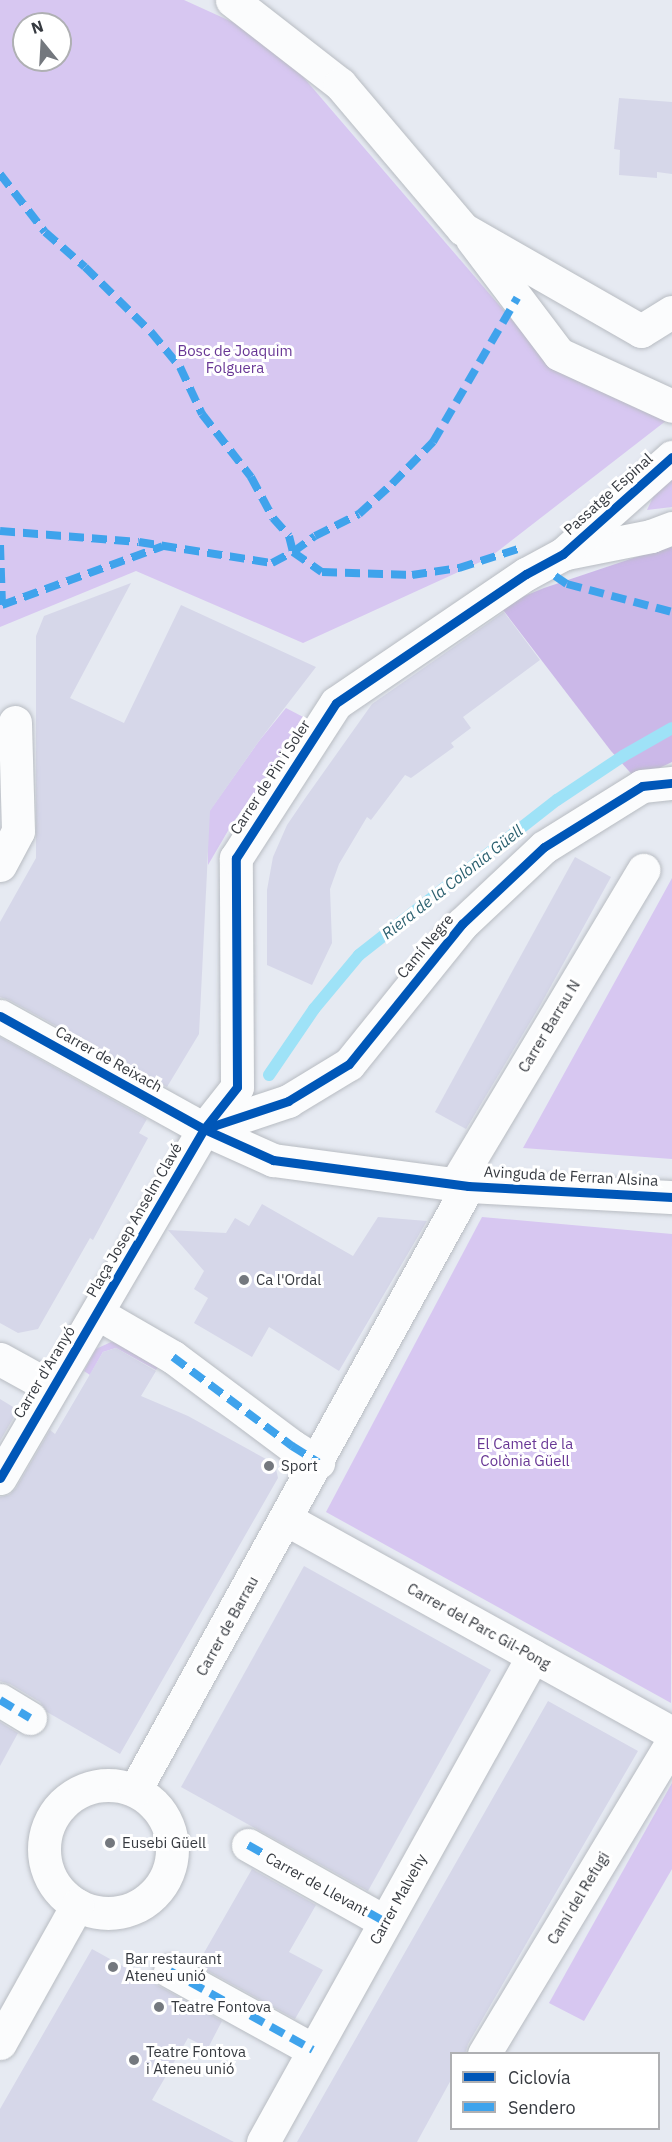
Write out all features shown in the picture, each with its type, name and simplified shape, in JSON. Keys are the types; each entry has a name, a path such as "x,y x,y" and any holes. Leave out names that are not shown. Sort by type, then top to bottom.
{"street":[{"path":"232,0 340,84 464,229 560,354 672,406"},
{"path":"464,229 641,330 672,312"},
{"name":"Passatge Espinal","path":"563,554 672,457"},
{"path":"563,554 651,536 672,528"},
{"name":"Carrer de Pin i Soler","path":"204,1129 237,1086 236,858 336,703 526,574 563,554"},
{"path":"0,865 18,831 15,722"},
{"name":"Camí Negre","path":"204,1129 288,1101 349,1064 462,924 544,847 642,786 672,783"},
{"name":"Carrer Barrau N","path":"462,1184 643,870"},
{"name":"Carrer de Reixach","path":"0,1016 204,1129"},
{"path":"204,1129 273,1160 462,1184"},
{"name":"Plaça Josep Anselm Clavé","path":"97,1313 204,1129"},
{"name":"Avinguda de Ferran Alsina","path":"462,1184 672,1197"},
{"name":"Carrer de Barrau","path":"135,1790 318,1462 462,1184"},
{"path":"97,1313 173,1357 292,1446 318,1462"},
{"name":"Carrer d'Aranyó","path":"0,1478 97,1313"},
{"path":"0,1359 51,1388"},
{"name":"Carrer del Parc Gil-Pong","path":"286,1519 672,1733"},
{"name":"Carrer Malvehy","path":"263,2142 533,1656"},
{"path":"0,1700 30,1718"},
{"name":"Camí del Refugi","path":"485,2052 672,1742"},
{"path":"114,1784 135,1790 153,1801 165,1818 172,1837 172,1858 166,1878 154,1894 137,1907 117,1912 96,1912 77,1905 60,1892 48,1873 44,1851 46,1830 56,1810 72,1795 92,1786 114,1784"},
{"name":"Carrer de Llevant","path":"248,1845 385,1922"},
{"path":"0,2043 77,1905"},
{"path":"171,1971 313,2050"}],"green space":[{"name":"Bosc de Joaquim Folguera","path":"0,0 184,0 259,34 292,64 555,370 667,420 489,558 303,643 136,571 0,627"},
{"path":"672,471 672,507 647,510 660,482"},
{"path":"286,708 307,719 232,824 208,865 208,813 259,741"},
{"path":"672,878 672,1159 523,1148 660,900"},
{"name":"El Camet de la Colònia Güell","path":"482,1217 672,1234 671,1703 326,1512"},
{"path":"111,1342 118,1343 158,1367 156,1370 116,1348 103,1352 90,1375 84,1371 96,1349"},
{"path":"672,1783 672,1869 584,2021 549,2003"}],"shaded area":[{"path":"672,545 672,762 636,779 611,751 500,606 544,588"}],"building":[{"path":"619,98 672,102 672,174 657,172 657,178 619,175 620,150 614,149"},
{"path":"131,583 70,698 124,723 181,605 316,667 259,741 210,811 199,1034 167,1087 0,997 0,922 36,858 36,636 44,616"},
{"path":"504,612 540,660 463,717 471,728 451,743 454,747 411,778 405,775 371,820 367,817 339,864 330,889 332,943 312,985 267,965 267,890 273,857 287,825 372,704"},
{"path":"575,857 611,877 541,1004 466,1129 435,1112"},
{"path":"0,1037 147,1119 139,1133 148,1138 93,1240 90,1238 38,1329 18,1333 0,1323"},
{"path":"262,1204 353,1256 378,1217 427,1221 339,1371 269,1327 252,1357 194,1323 208,1298 194,1289 204,1271 168,1230 226,1233 235,1218 249,1226"},
{"path":"116,1348 156,1371 141,1396 188,1416 275,1464 278,1478 120,1754 47,1712 40,1702 10,1684 0,1681 0,1497 9,1495 16,1488 50,1430 55,1434 103,1352"},
{"path":"0,1399 18,1410 0,1441"},
{"path":"304,1566 491,1670 368,1891 181,1787"},
{"path":"548,1701 638,1751 468,2044 466,2052 450,2052 450,2082 417,2142 297,2142"},
{"path":"0,1722 18,1733 0,1766"},
{"path":"252,1869 316,1905 289,1952 323,1970 295,2019 197,1965"},
{"path":"92,1949 222,2021 208,2048 188,2038 152,2100 234,2142 0,2142 0,2109"}],"waterway":[{"name":"Riera de la Colònia Güell","path":"269,1075 314,1009 359,955 557,800 623,756 672,728"}],"marked path":[{"path":"0,174 45,232 85,267 151,332 180,367 202,414 251,477 273,518 289,536 293,552 315,536 359,514 433,442 517,298"},
{"path":"0,531 139,542 272,563 293,552 322,572 412,575 459,568 518,549"},
{"path":"0,545 2,605 163,546"},
{"path":"555,576 567,584 672,612"},
{"path":"173,1357 292,1446 318,1462"},
{"path":"0,1700 30,1718"},
{"path":"248,1845 385,1922"},
{"path":"170,1971 313,2050"}],"cycle path":[{"path":"0,1478 204,1129 237,1087 236,858 336,703 526,574 563,554 672,457"},
{"path":"204,1129 288,1101 349,1064 462,924 544,847 642,786 672,783"},
{"path":"0,1016 204,1129 273,1160 468,1186 672,1197"}],"place":[{"name":"Ca l'Ordal","path":"244,1280"},
{"name":"Sport","path":"269,1466"},
{"name":"Eusebi Güell","path":"110,1843"},
{"name":"Bar restaurant Ateneu unió","path":"113,1967"},
{"name":"Teatre Fontova","path":"159,2007"},
{"name":"Teatre Fontova i Ateneu unió","path":"134,2060"}]}
